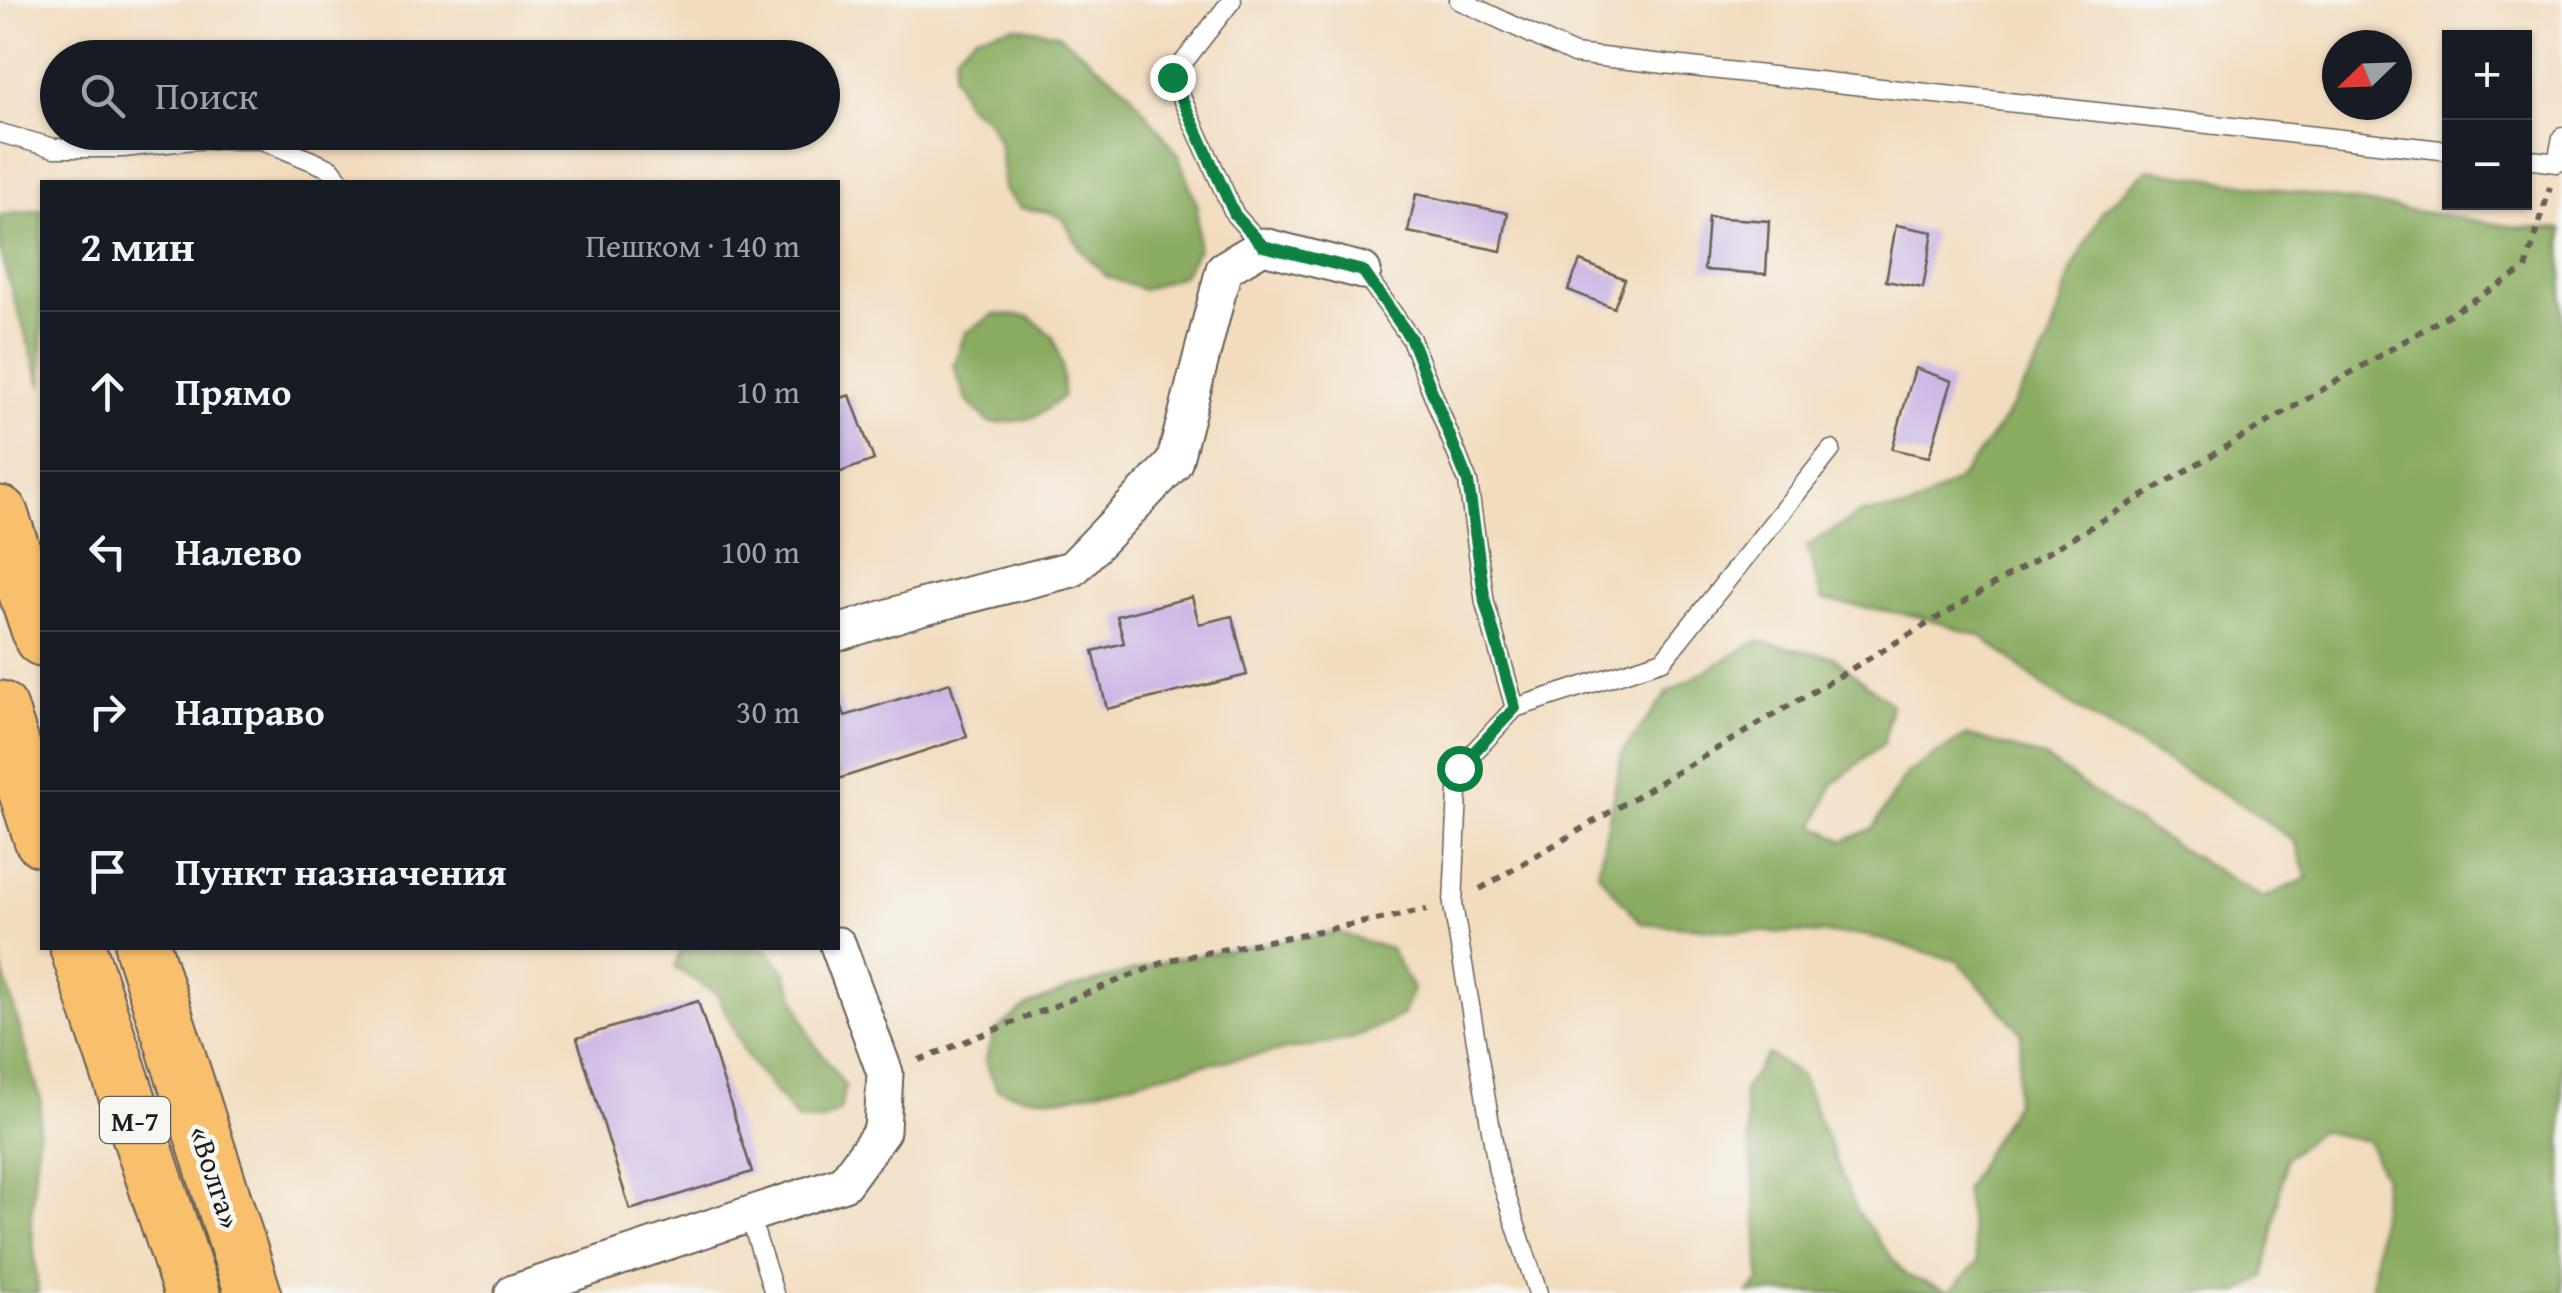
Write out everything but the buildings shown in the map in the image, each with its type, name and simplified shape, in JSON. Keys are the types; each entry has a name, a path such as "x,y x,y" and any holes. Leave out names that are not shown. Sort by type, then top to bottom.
{"highway":[{"path":"0,514 40,632"},
{"path":"0,709 40,833"},
{"name":"«Волга»","path":"79,950 192,1293"},
{"name":"«Волга»","path":"158,968 196,1115 253,1293"}],"street":[{"path":"840,631 1072,569 1174,463 1224,269 1263,246 1363,271"},
{"path":"513,1293 844,1182 882,1131 885,1073 840,950"}],"lane":[{"path":"1232,0 1172,77 1235,215 1263,246"},
{"path":"1459,0 1574,54 2442,150"},
{"path":"0,133 40,144"},
{"path":"2532,160 2557,163 2562,137"},
{"path":"286,150 331,169 339,180"},
{"path":"1363,271 1411,339 1468,482 1485,602 1515,708"},
{"path":"1538,1293 1498,1170 1453,905 1459,768 1515,708 1663,660 1832,450"},
{"path":"748,1214 774,1293"}],"path":[{"path":"885,1073 1170,960 1453,905 2526,269 2557,163"}],"green space":[{"path":"1015,26 1057,33 1128,90 1178,154 1197,206 1198,249 1183,275 1143,290 1106,276 1080,249 1064,220 1049,212 1020,208 1004,190 1000,146 989,121 967,105 953,75 956,53 976,35"},
{"path":"2148,169 2516,227 2562,229 2562,1293 2371,1293 2384,1178 2368,1141 2319,1131 2286,1158 2264,1277 2239,1293 1748,1293 1760,1281 1756,1197 1743,1090 1768,1054 1801,1076 1856,1210 1905,1275 1949,1292 1977,1263 1964,1190 2015,1102 2022,1033 1958,961 1865,935 1641,923 1598,873 1622,753 1667,693 1757,641 1834,657 1891,704 1884,743 1833,784 1815,825 1844,841 1873,828 1906,774 1966,735 2043,757 2132,820 2263,898 2308,878 2295,842 2245,806 2050,691 1981,636 1917,616 1822,600 1807,546 1861,513 1910,509 1958,480 2002,423 2048,345 2071,272 2103,210"},
{"path":"40,210 40,381 0,253 0,215"},
{"path":"995,314 1030,317 1053,337 1062,365 1063,396 1030,418 990,423 967,401 954,366 965,333"},
{"path":"1336,932 1390,949 1413,989 1402,1016 1351,1039 1200,1065 1064,1098 1023,1096 997,1089 985,1061 994,1032 1027,1006 1067,990 1170,960"},
{"path":"680,950 767,950 785,971 811,1039 845,1086 840,1111 820,1121 798,1120 747,1057 717,994 675,968"},
{"path":"0,961 41,1100 31,1218 38,1293 0,1293"}],"route":[{"path":"1172,77 1235,215 1263,246 1363,271 1411,339 1468,482 1485,602 1515,708 1459,768"}]}
